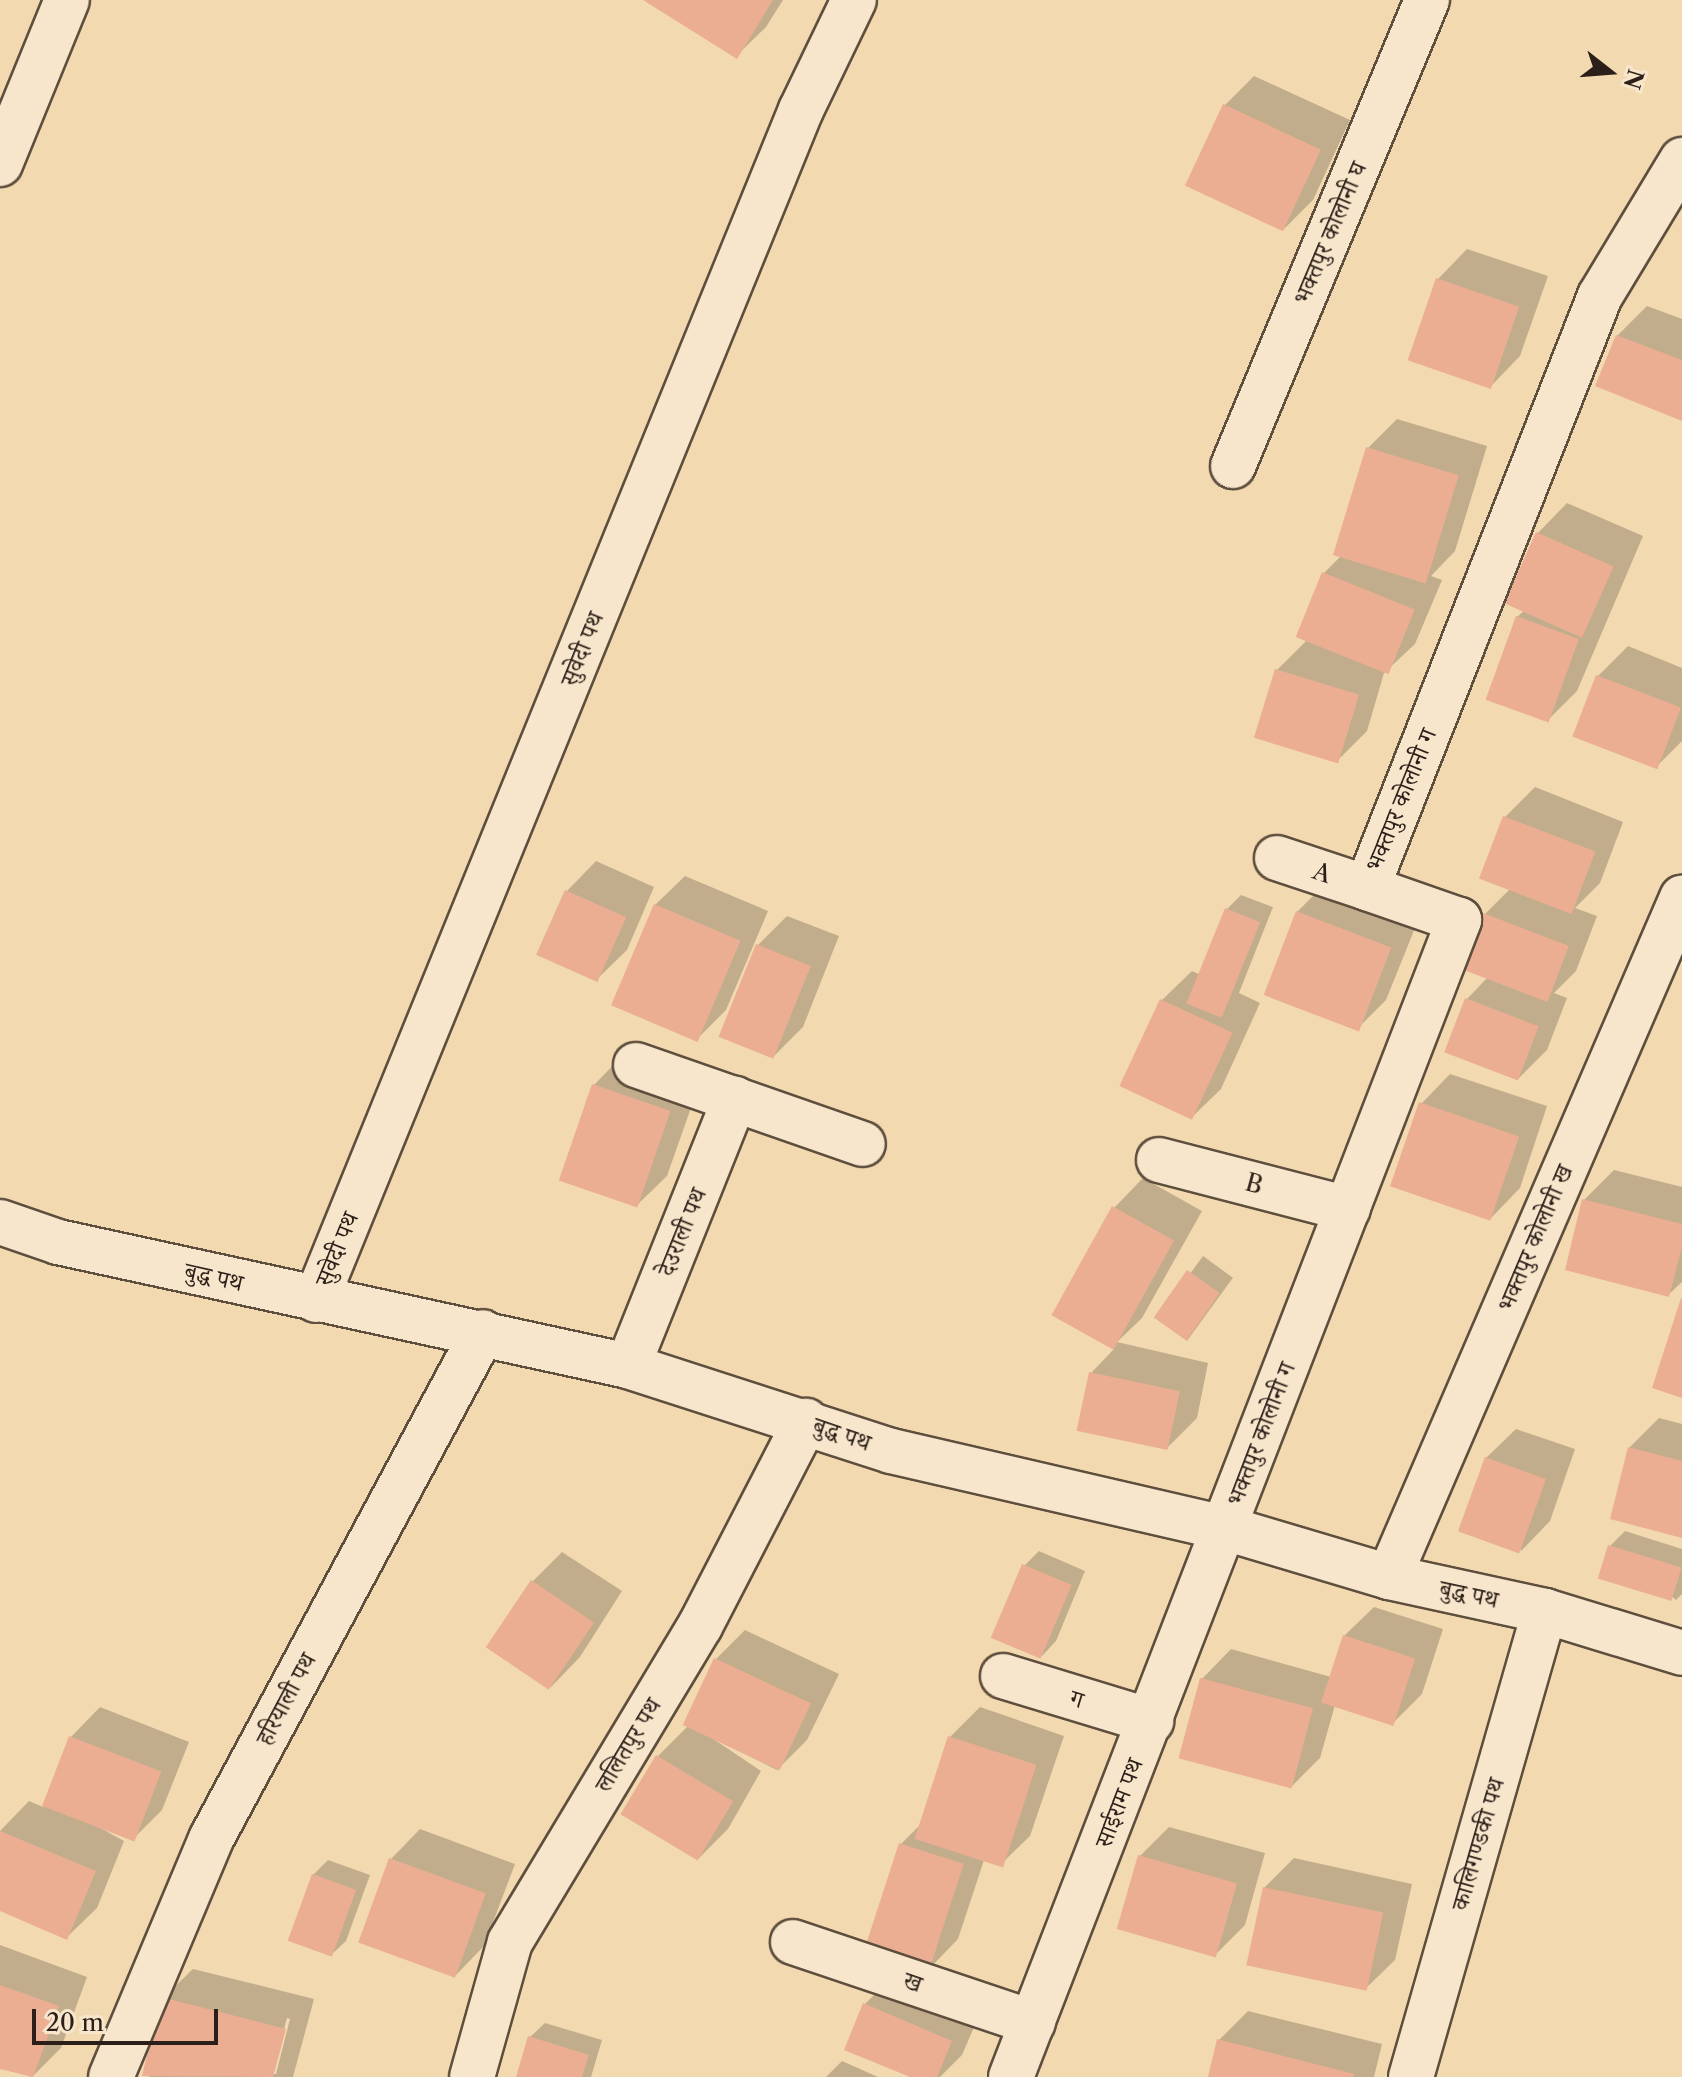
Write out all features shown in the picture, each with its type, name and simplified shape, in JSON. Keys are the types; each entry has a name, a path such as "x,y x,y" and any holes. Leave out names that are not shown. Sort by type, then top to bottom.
{"street":[{"path":"0,164 67,0"},
{"name":"सुवेदी पथ","path":"316,1300 801,110 854,0"},
{"name":"भक्तपुर कोलोनी घ","path":"1233,466 1427,0"},
{"name":"भक्तपुर कोलोनी ग","path":"1225,1528 1459,920 1367,888 1600,296 1682,160"},
{"name":"A","path":"1277,858 1367,888"},
{"name":"भक्तपुर कोलोनी ख","path":"1389,1577 1682,898"},
{"path":"636,1065 863,1144"},
{"name":"देउराली पथ","path":"628,1366 735,1099"},
{"name":"B","path":"1159,1160 1348,1209"},
{"name":"बुद्ध पथ","path":"0,1222 58,1242 316,1300 483,1332 628,1366 806,1421 891,1451 1225,1528 1389,1577 1545,1611 1682,1653"},
{"name":"हरियाली पथ","path":"111,2077 211,1839 483,1332"},
{"name":"ललितपुर पथ","path":"472,2077 510,1942 700,1626 806,1421"},
{"name":"साईराम पथ","path":"1011,2077 1225,1528"},
{"name":"कालिगण्डकी पथ","path":"1411,2077 1545,1611"},
{"name":"ग","path":"1003,1676 1151,1721"},
{"name":"ख","path":"793,1942 1033,2023"}],"building":[{"path":"643,0 773,0 737,59"},
{"path":"1223,104 1321,150 1283,231 1185,186"},
{"path":"1436,278 1519,307 1491,389 1408,360"},
{"path":"1616,335 1682,360 1682,421 1595,386"},
{"path":"1366,447 1459,475 1426,583 1333,555"},
{"path":"1536,532 1614,567 1582,638 1504,603"},
{"path":"1322,572 1415,609 1388,674 1296,637"},
{"path":"1516,616 1579,639 1549,723 1486,700"},
{"path":"1275,669 1359,695 1338,764 1254,738"},
{"path":"1596,675 1681,708 1657,769 1572,737"},
{"path":"1503,816 1595,851 1571,914 1479,879"},
{"path":"565,890 626,917 597,982 536,955"},
{"path":"654,904 741,941 698,1042 611,1005"},
{"path":"1225,908 1260,922 1222,1018 1186,1003"},
{"path":"1296,911 1391,948 1359,1032 1264,995"},
{"path":"1483,913 1569,946 1547,1002 1461,969"},
{"path":"756,944 811,966 773,1059 719,1037"},
{"path":"1465,998 1539,1026 1518,1080 1444,1052"},
{"path":"1160,999 1233,1033 1192,1120 1119,1086"},
{"path":"592,1084 670,1111 637,1207 559,1180"},
{"path":"1419,1102 1519,1137 1490,1221 1390,1186"},
{"path":"1582,1199 1682,1224 1682,1247 1669,1297 1565,1270"},
{"path":"1112,1206 1174,1240 1113,1350 1051,1315"},
{"path":"1187,1270 1220,1293 1186,1340 1154,1318"},
{"path":"1682,1299 1682,1398 1652,1388"},
{"path":"1089,1372 1180,1391 1167,1450 1077,1431"},
{"path":"1628,1447 1682,1461 1682,1538 1610,1519"},
{"path":"1485,1457 1546,1479 1519,1553 1458,1531"},
{"path":"1608,1545 1682,1568 1671,1601 1598,1578"},
{"path":"1022,1564 1072,1585 1040,1659 991,1638"},
{"path":"531,1580 594,1622 549,1690 486,1647"},
{"path":"1343,1635 1415,1658 1393,1726 1321,1703"},
{"path":"714,1658 811,1703 780,1770 683,1725"},
{"path":"1200,1678 1313,1708 1292,1788 1179,1758"},
{"path":"69,1736 161,1771 135,1841 42,1806"},
{"path":"948,1736 1036,1765 1003,1867 915,1839"},
{"path":"656,1755 733,1801 698,1860 620,1814"},
{"path":"0,1831 96,1871 67,1940 0,1911"},
{"path":"899,1843 964,1864 929,1971 864,1950"},
{"path":"1138,1855 1237,1883 1216,1957 1117,1929"},
{"path":"389,1858 486,1893 455,1978 358,1943"},
{"path":"312,1874 356,1890 332,1957 288,1941"},
{"path":"1263,1887 1383,1913 1367,1991 1246,1965"},
{"path":"0,1985 59,2006 33,2077 0,2069"},
{"path":"161,1997 286,2029 273,2077 142,2076"},
{"path":"863,2003 952,2041 937,2077 910,2077 844,2050"},
{"path":"528,2036 589,2055 582,2077 516,2077"},
{"path":"1217,2039 1354,2074 1353,2077 1208,2077"}]}
